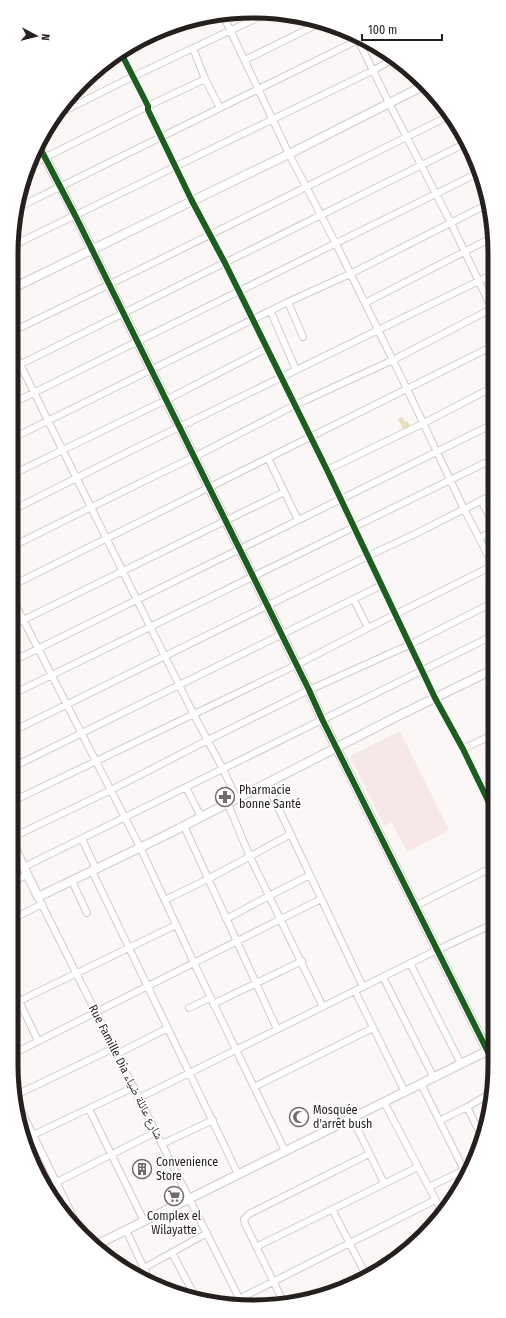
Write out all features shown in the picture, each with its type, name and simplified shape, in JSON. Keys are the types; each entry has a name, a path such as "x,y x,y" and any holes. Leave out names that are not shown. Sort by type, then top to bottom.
{"street":[{"path":"68,109 256,18"},
{"path":"226,20 289,154 336,244 424,423 464,509 488,555"},
{"path":"245,60 314,26"},
{"path":"23,205 355,41"},
{"path":"362,45 389,103 488,298"},
{"path":"193,48 205,79 220,108"},
{"path":"123,57 148,106 148,110 175,167 296,405 435,698 463,749 488,800"},
{"path":"19,243 389,62"},
{"path":"37,162 205,79"},
{"path":"18,286 289,154 420,88"},
{"path":"18,329 307,188 445,118"},
{"path":"20,364 462,146"},
{"path":"41,151 61,187 309,690 336,749 487,1051 100,1243"},
{"path":"18,400 475,175"},
{"path":"18,436 271,312 288,302 350,274 483,207"},
{"path":"365,304 487,240"},
{"path":"18,507 488,277"},
{"path":"288,302 303,337"},
{"path":"271,312 296,370"},
{"path":"18,544 194,458 296,405 393,360 488,312"},
{"path":"18,472 166,400 267,348"},
{"path":"18,582 488,348"},
{"path":"18,360 179,686 238,799"},
{"path":"327,470 424,423 488,390"},
{"path":"18,659 488,426"},
{"path":"268,458 298,520"},
{"path":"18,692 488,462"},
{"path":"18,622 284,492"},
{"path":"18,728 488,497"},
{"path":"481,500 488,513"},
{"path":"479,538 488,534"},
{"path":"18,799 194,715 488,569"},
{"path":"18,765 382,585"},
{"path":"354,600 368,628"},
{"path":"18,839 208,740 309,690 409,645 488,605"},
{"path":"18,610 140,847 210,998 285,1151"},
{"path":"18,877 26,871 82,839 488,638"},
{"path":"18,915 72,881 238,799 488,672"},
{"path":"463,749 488,737"},
{"path":"267,784 363,987"},
{"path":"482,788 488,785"},
{"path":"186,787 202,817"},
{"path":"228,804 250,857 302,960 323,1007"},
{"path":"184,826 277,1029"},
{"path":"165,900 250,857 291,834"},
{"path":"82,839 94,870 148,986 238,1174"},
{"name":"Rue Famille Dia شارع عائلة ضياء","path":"18,854 240,1299"},
{"path":"415,906 488,869"},
{"path":"226,919 310,875"},
{"path":"72,881 87,914"},
{"path":"18,1051 236,942 280,918 321,900"},
{"path":"38,1041 19,1001 176,925"},
{"path":"139,1098 190,1074 410,963 488,926"},
{"path":"213,1004 302,960"},
{"path":"410,963 461,1064"},
{"path":"383,977 434,1078"},
{"path":"355,991 405,1092"},
{"path":"189,1008 210,998"},
{"path":"20,1093 168,1028"},
{"path":"254,1087 373,1028"},
{"path":"421,1084 463,1170"},
{"path":"30,1141 89,1109 134,1087"},
{"path":"439,1121 486,1096"},
{"path":"384,1102 440,1207"},
{"path":"467,1107 479,1131"},
{"path":"89,1109 144,1221"},
{"path":"24,1117 72,1214"},
{"path":"352,1118 384,1184"},
{"path":"162,1144 213,1120"},
{"path":"51,1185 156,1132"},
{"path":"281,1298 245,1224 244,1219 246,1216 369,1154"},
{"path":"256,1247 418,1167"},
{"path":"429,1187 463,1172"},
{"path":"244,1299 273,1282 436,1200"},
{"path":"332,1209 364,1272"},
{"path":"126,1230 147,1275"},
{"path":"144,1268 207,1233"},
{"path":"172,1252 193,1292"}],"shaded area":[{"path":"402,417 410,426 403,429 398,419"},
{"path":"400,731 449,830 407,852 392,822 384,826 350,756"}],"cycle path":[{"path":"123,57 148,106 148,110 192,201 225,263 327,470 435,698 463,749 488,801"},
{"path":"41,151 76,217 322,719 488,1052"}],"place":[{"name":"Pharmacie bonne Santé","path":"225,797"},
{"name":"Mosquée d'arrêt bush","path":"299,1117"},
{"name":"Convenience Store","path":"142,1169"},
{"name":"Complex el Wilayatte","path":"174,1196"}]}
